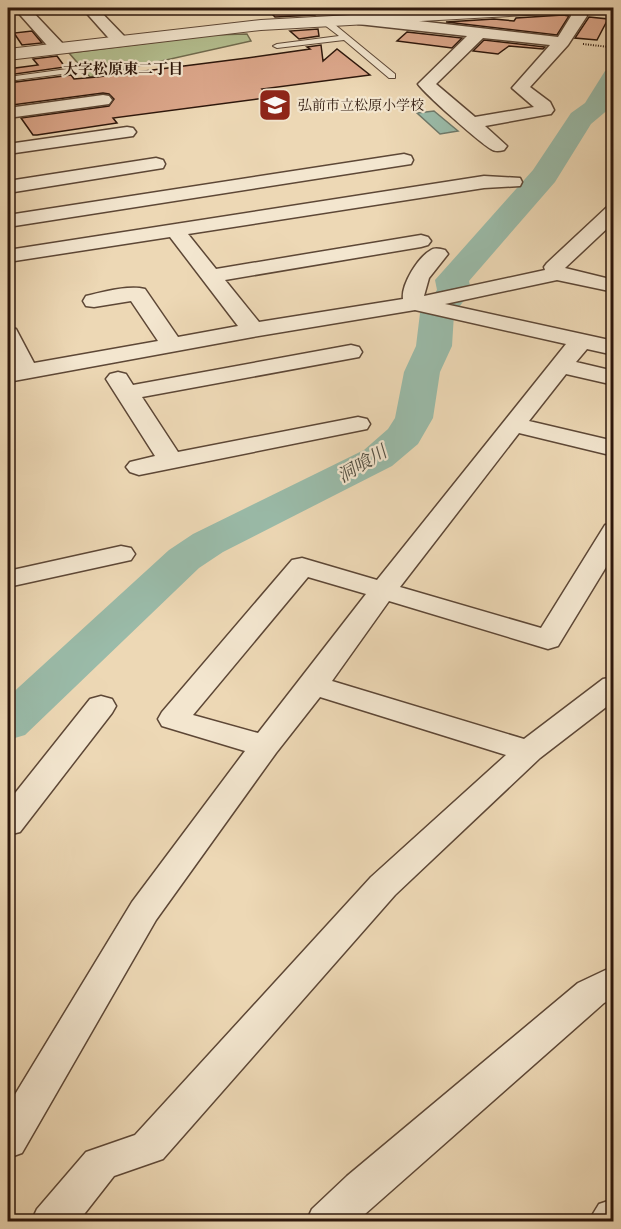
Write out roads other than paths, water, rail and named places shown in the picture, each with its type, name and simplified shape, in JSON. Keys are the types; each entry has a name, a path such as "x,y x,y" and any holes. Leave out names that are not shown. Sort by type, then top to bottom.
{"street":[{"path":"21,8 59,49"},
{"path":"89,8 120,41"},
{"path":"8,55 232,28 562,8"},
{"path":"470,123 545,110 544,106 520,88 562,42 579,16 577,8"},
{"path":"498,146 426,84 512,10"},
{"path":"358,19 562,42"},
{"path":"8,113 103,100"},
{"path":"8,149 127,132"},
{"path":"8,221 404,160"},
{"path":"8,187 156,164"},
{"path":"8,256 484,182 513,182"},
{"path":"557,274 554,267 614,210"},
{"path":"174,229 253,330"},
{"path":"212,276 430,247 411,296 415,304"},
{"path":"8,334 17,373 253,330 415,304 557,274 614,286"},
{"path":"94,301 137,294 172,345"},
{"path":"415,304 614,348"},
{"path":"8,1141 144,911 383,590 581,341"},
{"path":"126,393 351,352"},
{"path":"104,357 171,461"},
{"path":"561,366 614,378"},
{"path":"139,467 358,424"},
{"path":"513,424 614,449"},
{"path":"265,746 173,719 302,566 548,640 614,531"},
{"path":"8,579 122,554"},
{"path":"313,685 529,751"},
{"path":"52,1221 100,1164 148,1147 383,886 529,751 614,686"},
{"path":"8,824 101,706"},
{"path":"327,1221 591,993 614,981"},
{"path":"609,1221 614,1216"}],"lane":[{"path":"325,21 392,76"},
{"path":"277,46 345,38"},
{"path":"8,79 67,71"}],"waterway":[{"name":"洞喰川","path":"8,724 184,559 208,543 378,458 404,436 414,418 422,372 434,346 437,313 454,291 452,280 544,176 581,119 596,108 614,77"}],"place":[{"name":"弘前市立松原小学校","path":"275,105"}],"district":[{"name":"大字松原東二丁目","path":"123,69"}]}
